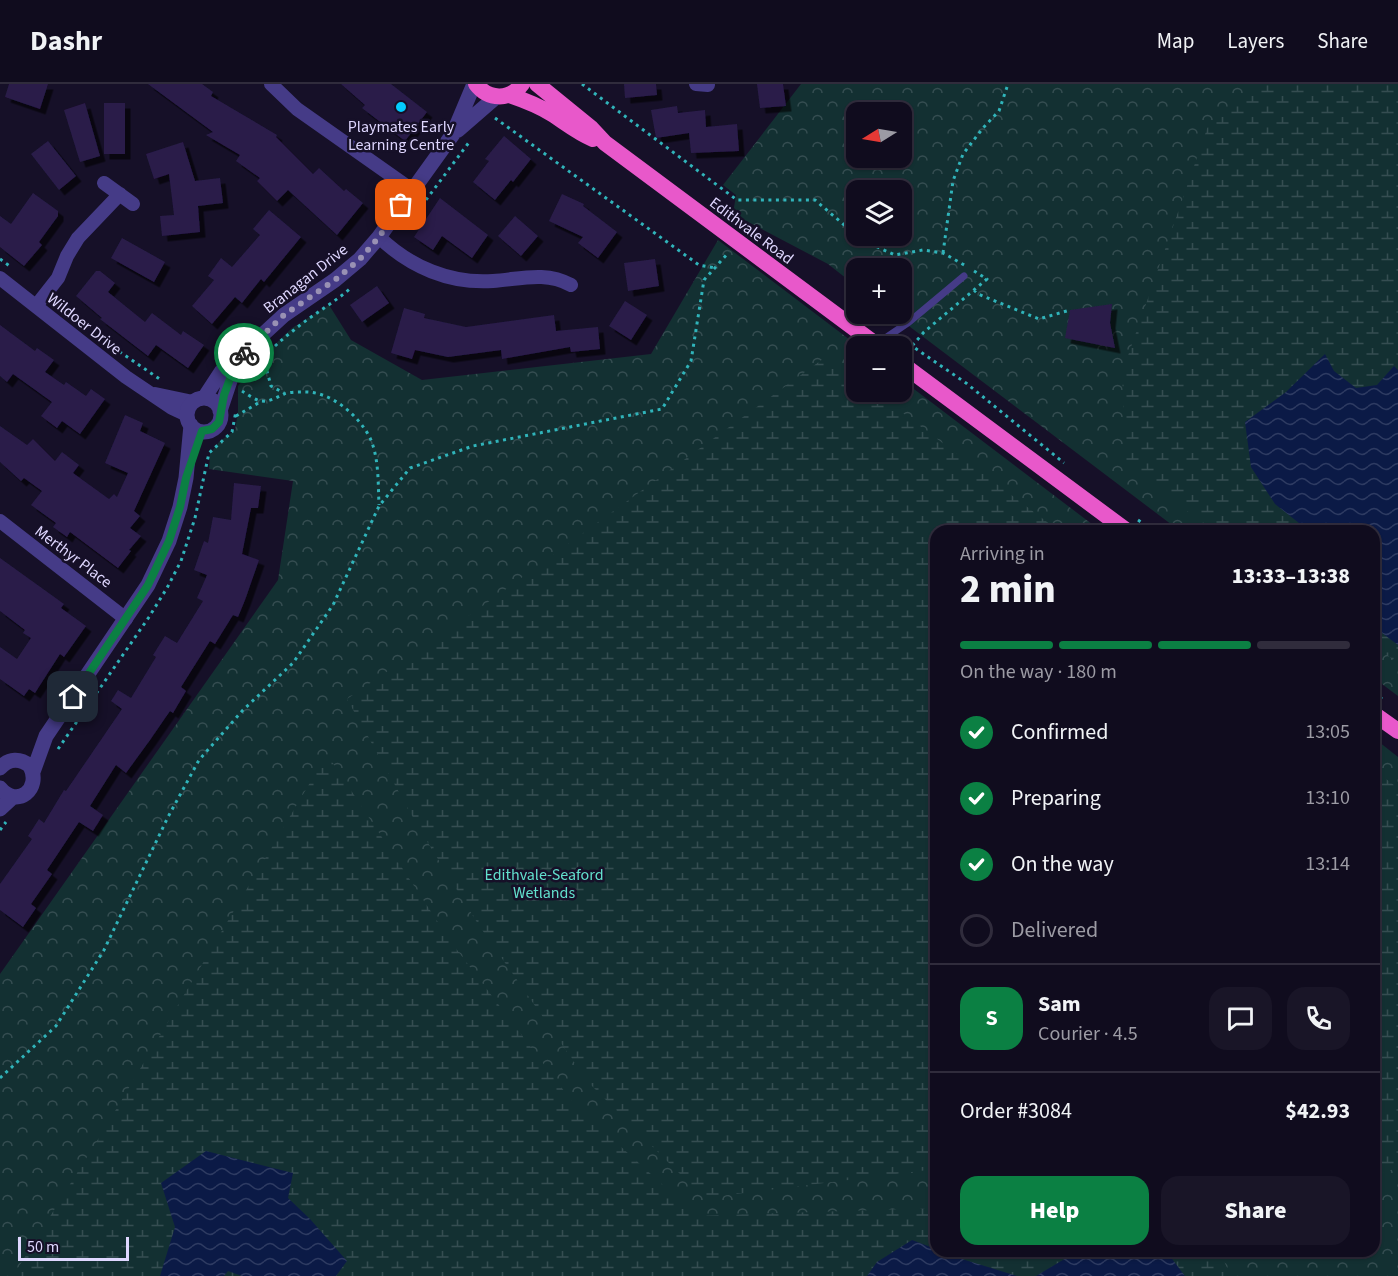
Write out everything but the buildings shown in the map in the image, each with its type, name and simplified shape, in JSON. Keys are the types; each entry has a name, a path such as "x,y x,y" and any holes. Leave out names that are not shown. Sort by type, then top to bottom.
{"highway":[{"name":"Edithvale Road","path":"475,84 488,95 529,102 583,135 605,143"},
{"path":"502,96 522,84"},
{"name":"Edithvale Road","path":"537,84 591,128 605,143 865,336"},
{"path":"912,371 1119,525"},
{"path":"1380,718 1398,732"}],"street":[{"path":"271,84 297,109 412,190"},
{"name":"Branagan Drive","path":"453,134 475,84"},
{"name":"Branagan Drive","path":"6,793 20,797 30,790 34,778 33,772 46,736 148,585 169,541 180,507 195,414 217,377 284,315 360,259 379,237 453,134 482,108 502,96"},
{"path":"104,183 132,204"},
{"path":"36,306 58,278 72,247 120,194"},
{"path":"379,237 407,260 446,277 491,281 541,275 560,279 571,285"},
{"name":"Wildoer Drive","path":"0,278 126,377 172,408 195,414"},
{"name":"Branagan Drive","path":"220,414 237,360"},
{"path":"214,401 220,414 219,422 212,429 195,414 214,401"},
{"name":"Merthyr Place","path":"0,521 126,619"},
{"name":"Branagan Drive","path":"6,762 46,736"},
{"path":"6,762 30,766 33,772"},
{"path":"0,809 6,793"}],"lane":[{"path":"888,336 909,322 964,276"}],"path":[{"path":"582,84 738,200 815,200 846,226"},
{"path":"943,253 953,181 963,154 999,111 1008,84"},
{"path":"482,108 699,266 715,268"},
{"path":"403,232 477,132"},
{"path":"0,1078 56,1026 104,950 168,817 199,760 243,710 293,663 333,605 379,506 410,468 473,446 662,409 691,361 704,280 737,242"},
{"path":"875,246 896,255 922,250 943,253 987,279 924,332 912,346 966,383 1066,465"},
{"path":"285,394 271,386 263,356 295,328 335,302 358,282"},
{"path":"974,290 978,294 1039,319 1070,310"},
{"path":"106,341 162,381"},
{"path":"237,388 260,402"},
{"path":"220,414 232,419 260,402 285,394 313,392 332,399 347,410 363,427 371,441 377,465 379,506"}],"green space":[{"path":"801,84 1398,84 1398,696 1380,682 1380,525 1172,525 906,324 912,324 912,258 846,258 846,278 828,264 733,214 736,195 723,185"},
{"path":"1265,84 1398,84 1398,663 1380,650 1380,525 1207,525 1126,467 1122,373 1208,126"},
{"name":"Edithvale-Seaford Wetlands","path":"718,240 846,337 846,402 912,402 912,388 1093,525 930,525 930,1257 1380,1257 1380,743 1398,757 1398,1276 0,1276 0,974 278,580 293,481 209,469 210,454 219,442 235,430 238,386 260,359 292,328 329,305 351,340 422,380 651,354"},
{"path":"827,356 846,370 846,402 888,402 1051,525 930,525 930,1170 704,1198 588,1082 478,924 420,830 347,699 484,605"},
{"path":"327,754 451,942 574,1104 697,1216 930,1208 930,1257 1222,1257 1231,1276 13,1276 105,1128"},
{"path":"1380,774 1398,788 1398,1167 1380,1174"}],"water":[{"path":"1325,354 1334,371 1356,388 1377,385 1394,366 1398,370 1398,645 1380,632 1380,525 1301,525 1275,504 1251,467 1245,422 1286,392"},
{"path":"206,1151 293,1173 288,1198 347,1261 336,1276 242,1276 228,1271 224,1276 160,1276 175,1227 161,1183"},
{"path":"912,1240 930,1247 930,1257 955,1257 1017,1276 867,1276 877,1262"},
{"path":"1068,1257 1171,1257 1185,1276 1036,1276"}],"way so far":[{"path":"244,353 284,315 335,280 360,259 379,237 401,205"}],"place":[{"name":"Playmates Early Learning Centre","path":"401,107"}],"route":[{"path":"73,697 148,585 169,541 186,478 202,431 212,429 219,422 224,395 237,360 244,353"}]}
